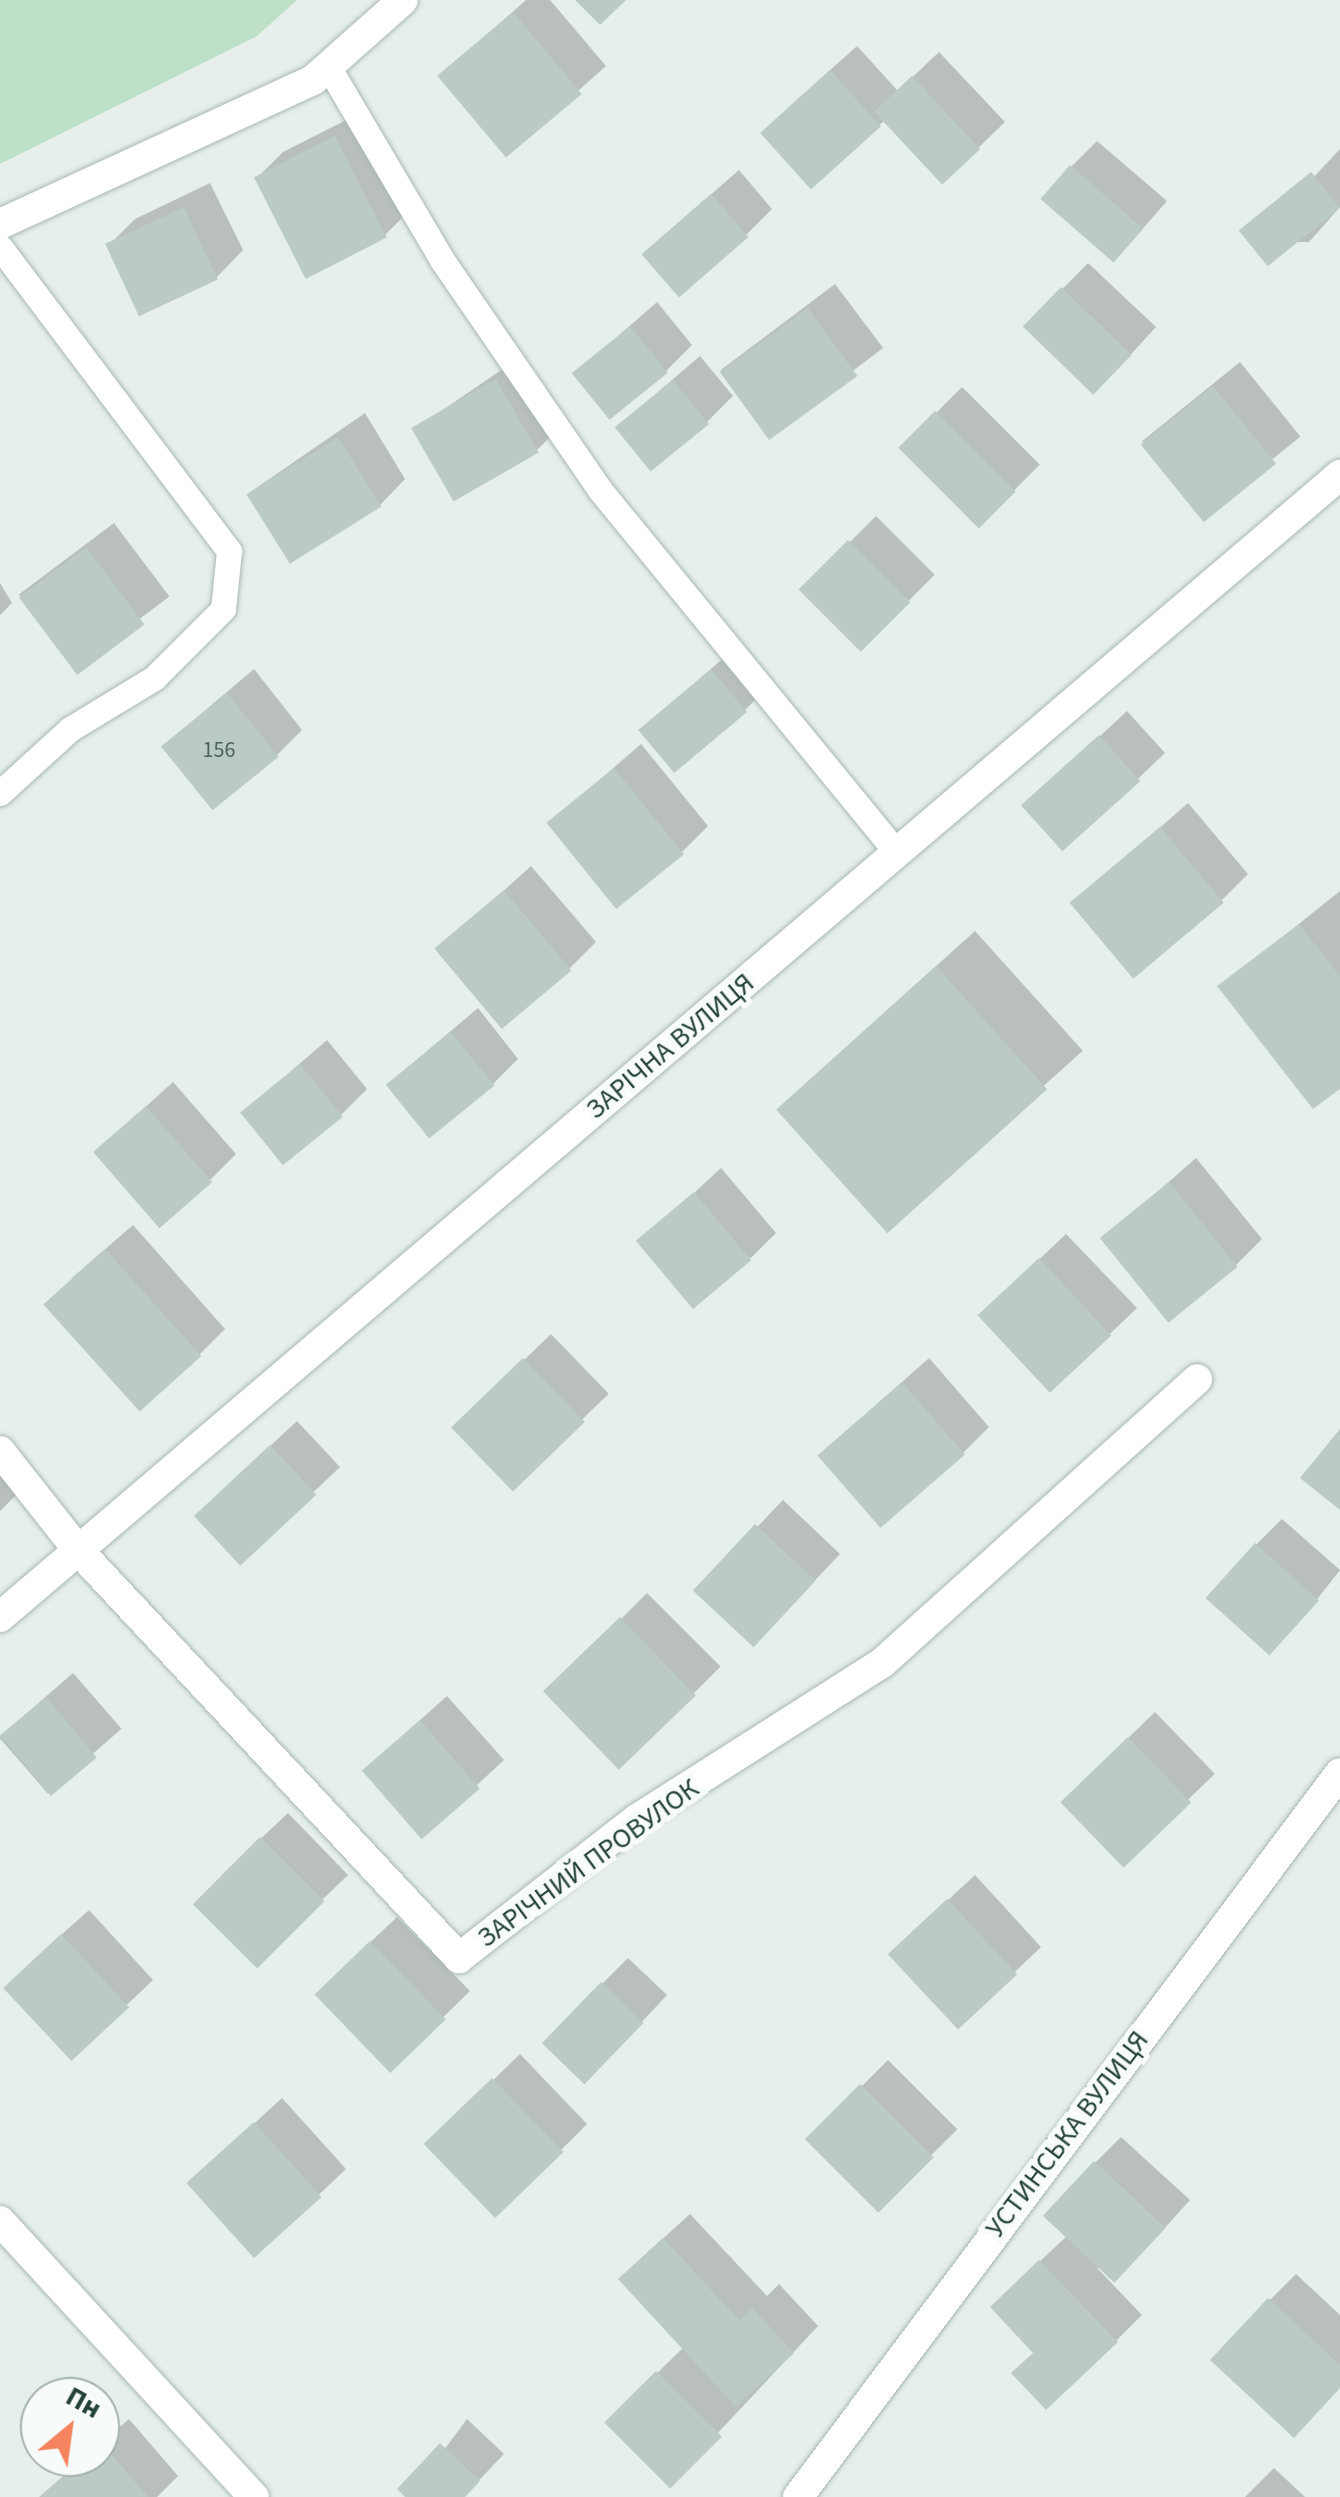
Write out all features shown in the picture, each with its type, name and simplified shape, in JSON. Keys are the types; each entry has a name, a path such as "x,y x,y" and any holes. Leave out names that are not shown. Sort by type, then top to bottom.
{"street":[{"path":"0,224 329,68 404,0"},
{"name":"ЗАРІЧНА ВУЛИЦЯ","path":"0,1617 1340,475"},
{"name":"ЗАРІЧНИЙ ПРОВУЛОК","path":"77,1549 459,1958 638,1818 882,1663 1197,1379"},
{"path":"0,1451 77,1549"},
{"name":"УСТИНСЬКА ВУЛИЦЯ","path":"798,2497 1340,1773"},
{"path":"0,2221 254,2497"}],"lane":[{"path":"329,68 442,260 600,490 896,854"},
{"path":"0,247 229,552 223,609 154,678 70,730 0,792"}],"green space":[{"path":"0,0 297,0 257,36 0,164"}],"building":[{"path":"575,0 626,0 600,25"},
{"path":"513,12 582,94 506,158 437,76"},
{"path":"830,70 881,126 811,189 760,133"},
{"path":"912,76 980,149 942,185 874,111"},
{"path":"335,136 387,238 306,279 254,177"},
{"path":"1070,165 1143,229 1114,263 1040,199"},
{"path":"1311,172 1340,208 1268,266 1239,231"},
{"path":"711,194 748,237 679,297 642,254"},
{"path":"184,207 218,280 139,316 105,244"},
{"path":"1061,287 1131,355 1093,395 1023,327"},
{"path":"808,308 857,376 769,440 720,372"},
{"path":"630,326 668,373 609,420 572,373"},
{"path":"496,379 538,453 454,502 411,428"},
{"path":"673,380 709,424 651,471 615,427"},
{"path":"1213,386 1276,464 1204,522 1141,445"},
{"path":"935,411 1016,492 979,528 898,448"},
{"path":"338,437 381,507 290,564 246,494"},
{"path":"848,540 910,602 861,652 799,589"},
{"path":"86,547 144,624 77,675 19,598"},
{"path":"711,669 747,712 674,773 638,730"},
{"path":"227,693 279,757 213,810 161,746"},
{"path":"1099,735 1140,781 1062,851 1021,805"},
{"path":"614,768 684,854 616,909 546,823"},
{"path":"1160,827 1224,903 1133,979 1070,903"},
{"path":"504,890 571,970 502,1029 434,948"},
{"path":"1299,924 1340,976 1340,1089 1313,1109 1217,986"},
{"path":"936,966 1047,1089 887,1233 776,1110"},
{"path":"451,1032 494,1086 429,1138 386,1085"},
{"path":"300,1064 343,1117 283,1165 240,1112"},
{"path":"146,1106 212,1182 159,1228 93,1152"},
{"path":"1169,1182 1238,1267 1168,1323 1100,1238"},
{"path":"694,1192 751,1260 693,1309 636,1241"},
{"path":"105,1249 201,1356 140,1412 43,1305"},
{"path":"1039,1258 1111,1336 1050,1393 978,1315"},
{"path":"523,1358 585,1422 513,1491 451,1427"},
{"path":"902,1382 965,1454 880,1528 817,1455"},
{"path":"1340,1429 1340,1510 1300,1478"},
{"path":"270,1445 316,1495 240,1566 194,1516"},
{"path":"755,1524 816,1581 754,1647 693,1591"},
{"path":"1255,1543 1319,1601 1269,1656 1205,1598"},
{"path":"620,1617 696,1695 619,1770 543,1691"},
{"path":"46,1697 97,1758 51,1796 0,1736"},
{"path":"420,1720 480,1789 422,1839 362,1771"},
{"path":"1128,1737 1191,1802 1124,1868 1060,1802"},
{"path":"260,1837 324,1901 257,1969 193,1904"},
{"path":"947,1899 1017,1974 958,2030 888,1954"},
{"path":"61,1934 129,2007 71,2061 3,1988"},
{"path":"370,1941 446,2019 390,2073 315,1994"},
{"path":"601,1982 643,2023 584,2084 542,2043"},
{"path":"492,2078 564,2152 495,2218 424,2144"},
{"path":"860,2084 934,2158 878,2213 805,2139"},
{"path":"254,2122 322,2197 254,2258 186,2183"},
{"path":"1094,2161 1166,2228 1115,2283 1043,2216"},
{"path":"663,2238 739,2320 752,2308 794,2353 736,2407 618,2279"},
{"path":"1039,2260 1118,2342 1046,2410 1011,2373 1033,2353 990,2307"},
{"path":"1268,2298 1340,2365 1340,2388 1294,2438 1210,2360"},
{"path":"656,2371 722,2437 670,2488 604,2423"},
{"path":"440,2443 480,2481 465,2497 405,2497 397,2489"},
{"path":"120,2464 148,2497 39,2497 62,2477 120,2477"}]}
